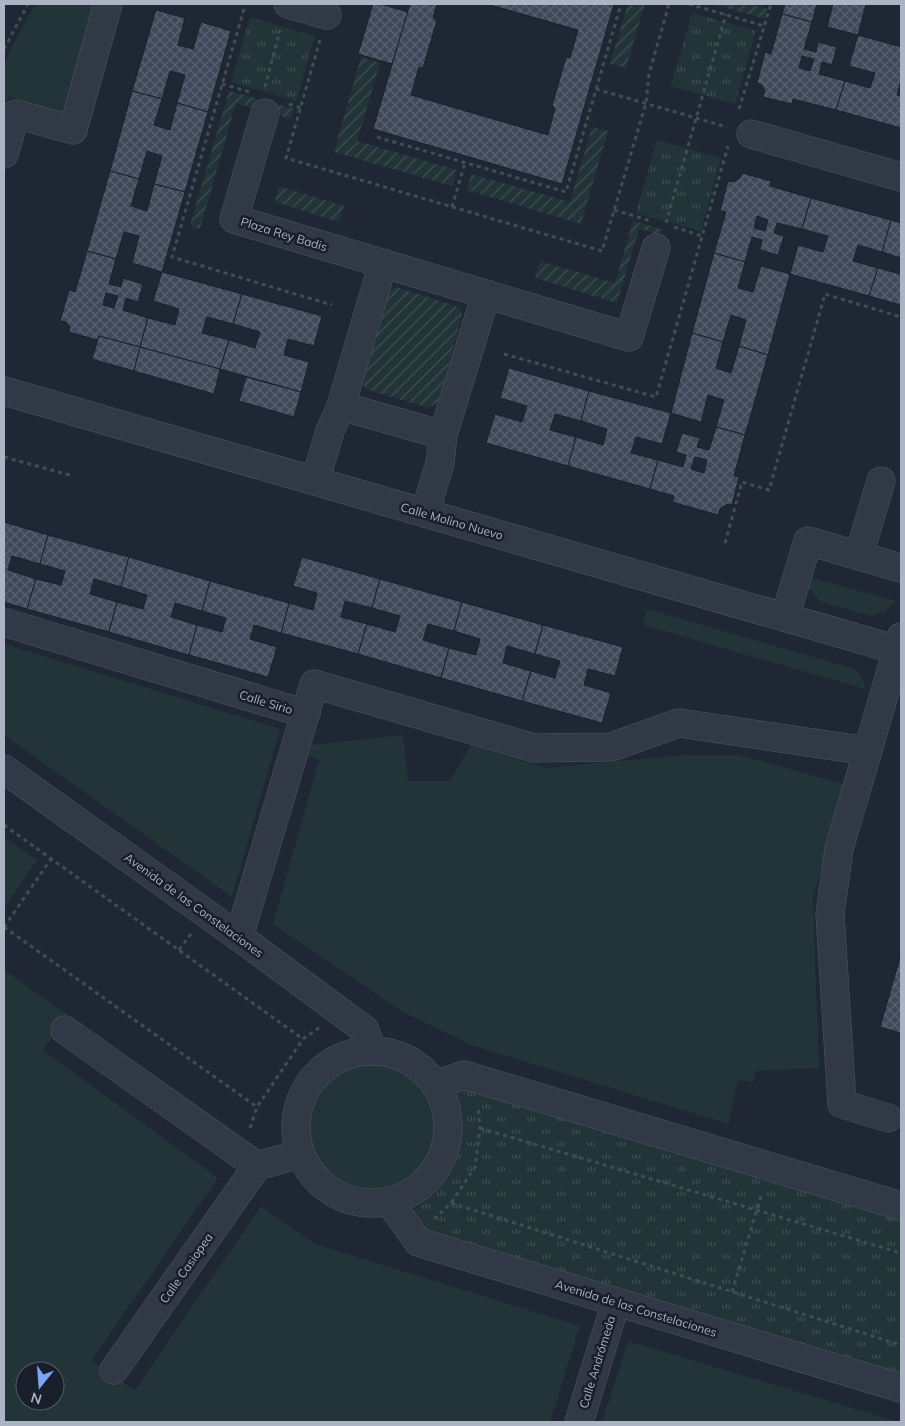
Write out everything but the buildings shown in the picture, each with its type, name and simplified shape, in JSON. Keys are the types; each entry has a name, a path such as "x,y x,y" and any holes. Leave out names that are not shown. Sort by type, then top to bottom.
{"street":[{"path":"4,154 16,114 73,130 108,4"},
{"path":"288,4 327,15"},
{"name":"Plaza Rey Badis","path":"264,105 234,219 629,337 660,236"},
{"path":"742,132 901,177"},
{"path":"315,481 330,431 341,406 383,264"},
{"path":"425,513 440,463 443,436 486,294"},
{"name":"Calle Molino Nuevo","path":"4,391 785,617 900,646"},
{"path":"341,406 443,436"},
{"path":"860,555 880,480"},
{"path":"785,617 808,540 901,568"},
{"name":"Calle Sirio","path":"4,622 306,714 239,937"},
{"path":"888,1118 842,1104 830,914 839,849 900,646"},
{"path":"306,714 314,684 534,748 610,747 679,723 868,751"},
{"name":"Avenida de las Constelaciones","path":"4,770 239,937 365,1030 372,1051"},
{"path":"65,1030 257,1166 300,1154"},
{"path":"372,1051 397,1055 418,1067 435,1085 446,1107 448,1131 443,1155 431,1176 412,1192 390,1201 368,1203 346,1199 326,1188 311,1173 300,1154 296,1130 299,1106 309,1084 326,1066 348,1055 372,1051"},
{"path":"435,1085 464,1075 901,1206"},
{"name":"Calle Casiopea","path":"114,1370 257,1166"},
{"name":"Avenida de las Constelaciones","path":"390,1201 418,1242 901,1388"},
{"name":"Calle Andrómeda","path":"579,1422 616,1302"}],"path":[{"path":"4,49 28,4"},
{"path":"377,137 566,192 621,4"},
{"path":"327,15 286,158 602,251 646,103 649,74 669,4"},
{"path":"689,4 764,26"},
{"path":"596,89 742,132 764,26 771,4"},
{"path":"660,236 726,14"},
{"path":"264,105 281,30"},
{"path":"452,207 465,163"},
{"path":"725,543 742,482 768,490 824,294 901,317"},
{"path":"4,456 73,476"},
{"path":"4,825 304,1039"},
{"path":"51,859 4,927 257,1107"},
{"path":"179,950 195,928"},
{"path":"248,1134 257,1107 304,1039 320,1027"},
{"path":"433,1220 451,1203 475,1167 480,1128 478,1101"},
{"path":"480,1128 901,1254"},
{"path":"732,1292 764,1186"},
{"path":"451,1203 901,1345"}],"green space":[{"path":"35,4 96,4 64,114 9,97 4,113 4,63"},
{"path":"628,4 645,4 626,68 610,64"},
{"path":"713,4 750,4 767,9 765,19"},
{"path":"692,13 756,31 735,104 671,86"},
{"path":"250,17 315,36 296,101 231,82"},
{"path":"361,57 380,63 357,141 457,170 452,186 334,152"},
{"path":"229,91 294,109 291,119 236,103 200,229 190,226"},
{"path":"592,127 608,131 581,224 467,190 471,174 570,202"},
{"path":"657,140 721,158 701,231 636,213"},
{"path":"279,186 344,206 339,222 275,202"},
{"path":"633,221 662,229 660,235 639,229 617,303 535,278 540,261 615,283"},
{"path":"396,287 456,306 461,310 462,316 438,402 434,405 426,407 368,390 363,385 361,378 386,293"},
{"path":"805,576 896,601 885,611 871,616 820,602 810,589"},
{"path":"647,609 855,669 863,678 865,689 643,625"},
{"path":"4,644 280,729 232,897 4,735"},
{"path":"403,735 408,781 450,781 471,745 546,768 685,755 740,755 847,785 813,897 819,1068 756,1071 753,1082 738,1080 728,1124 471,1045 403,1012 273,924 319,760 306,755 310,745"},
{"path":"4,837 37,860 4,909"},
{"path":"4,970 68,1015 43,1050 218,1178 91,1361 135,1390 261,1206 315,1244 580,1326 550,1422 4,1422"},
{"path":"372,1063 385,1064 397,1068 417,1082 431,1102 435,1114 435,1140 431,1152 417,1172 397,1186 385,1190 372,1191 359,1190 347,1186 327,1172 313,1152 309,1140 308,1127 309,1114 313,1102 327,1082 347,1068 359,1064"},
{"path":"472,1085 901,1218 901,1380 423,1236 409,1214 438,1189 452,1165 461,1127 453,1089"},
{"path":"628,1341 899,1422 602,1422"}]}
